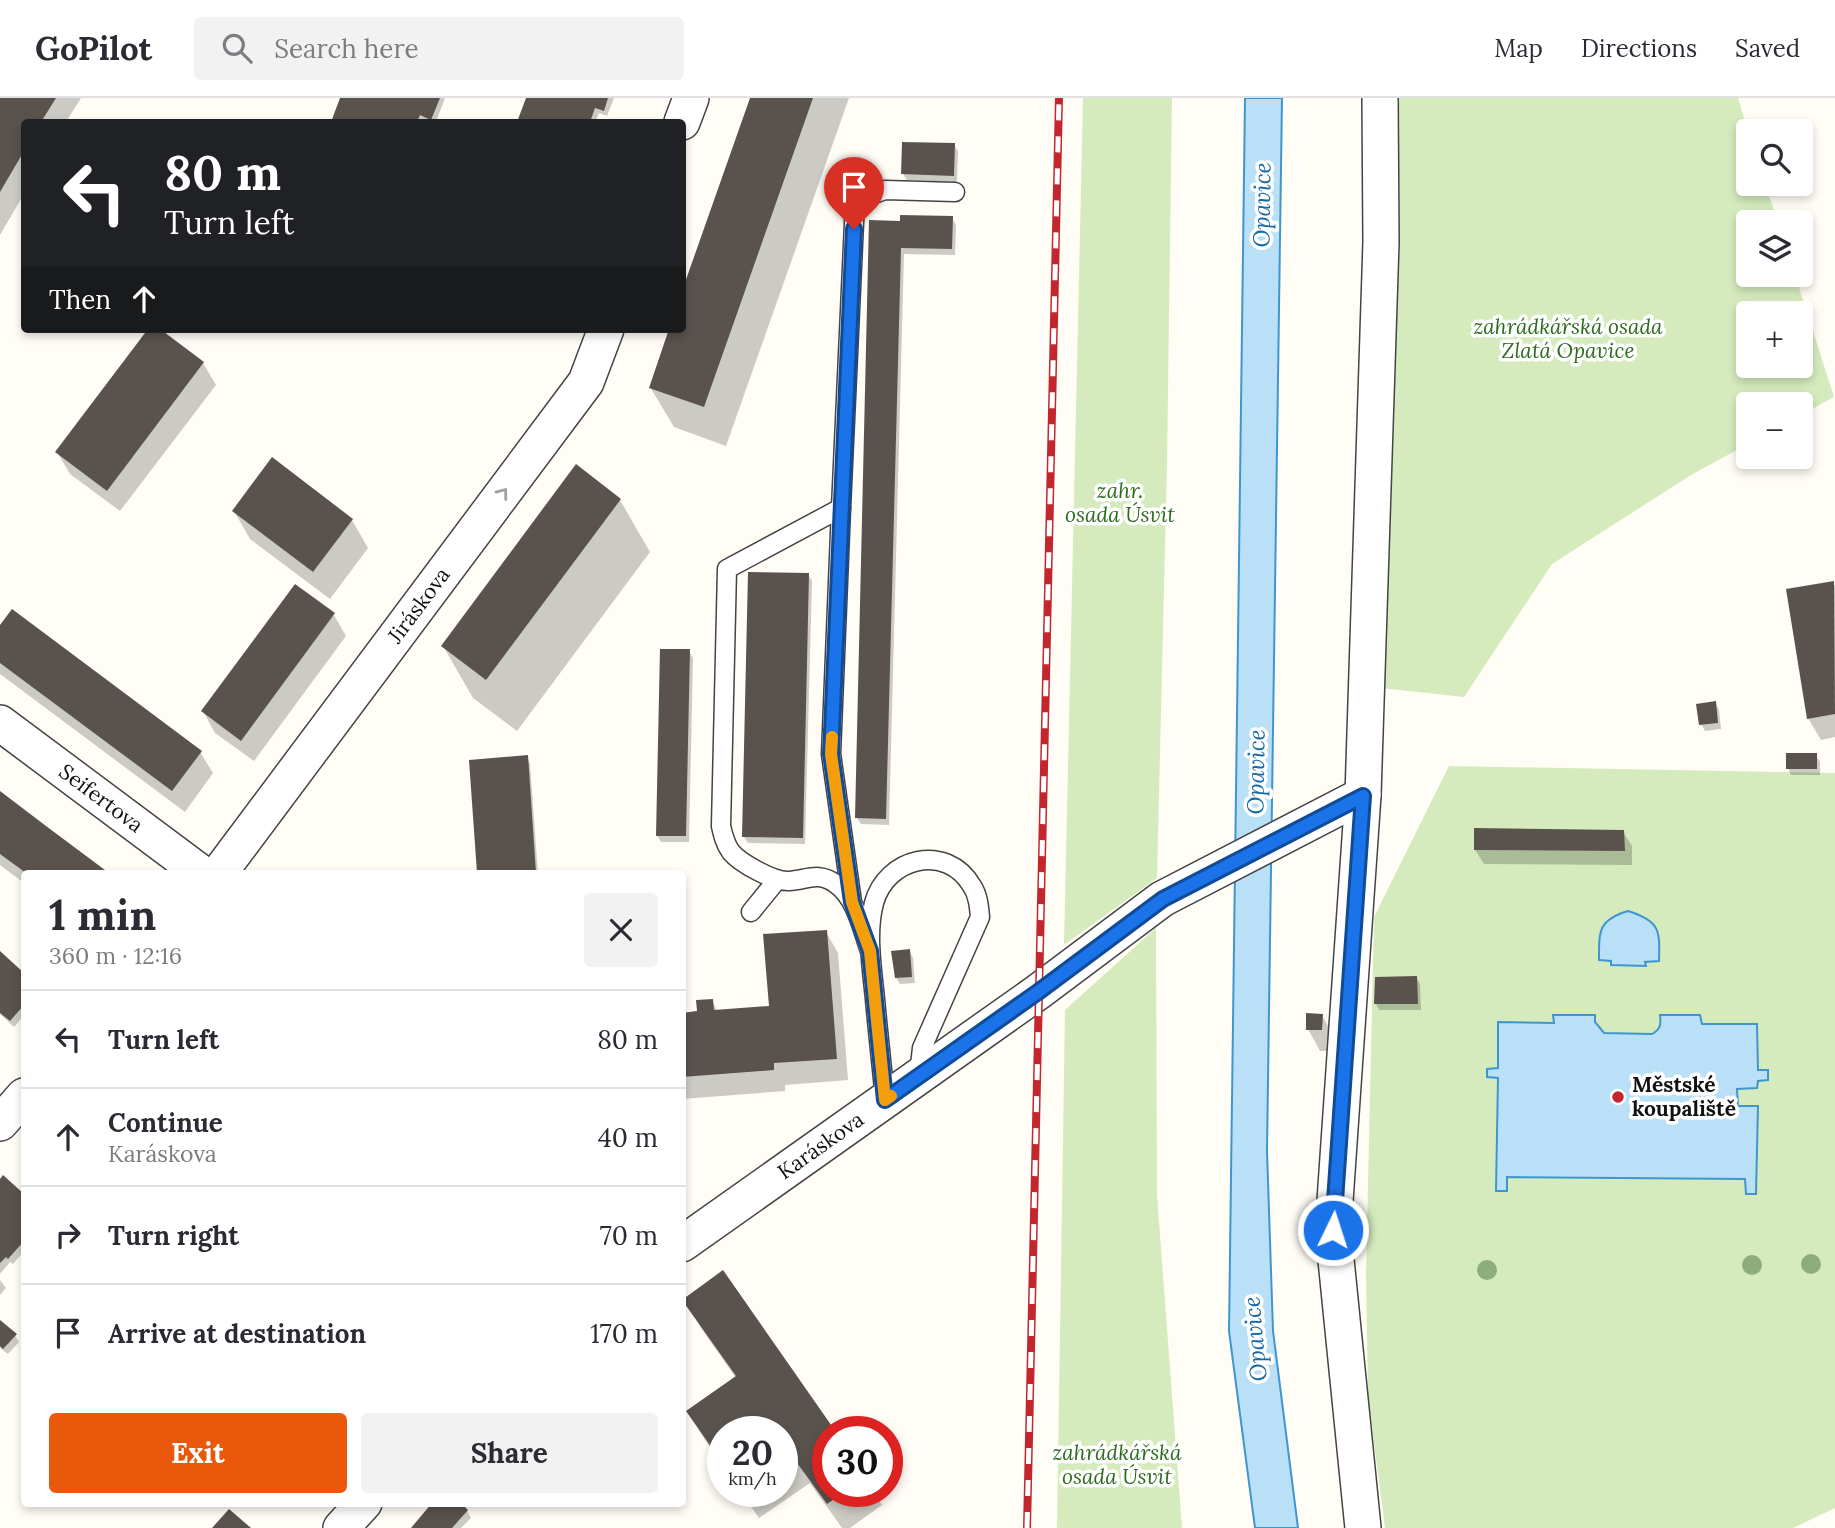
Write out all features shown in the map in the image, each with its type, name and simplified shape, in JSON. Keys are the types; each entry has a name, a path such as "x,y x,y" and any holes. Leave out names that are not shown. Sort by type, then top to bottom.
{"street":[{"path":"683,119 691,98"},
{"path":"1363,1528 1333,1230 1363,796 1381,242 1380,98"},
{"name":"Jiráskova","path":"221,870 586,382 604,333"},
{"name":"Seifertova","path":"0,723 197,870"},
{"name":"Karáskova","path":"686,1241 1038,992 1163,899 1363,796"},
{"path":"0,1123 21,1099"},
{"path":"341,1528 359,1507"}],"lane":[{"path":"870,951 852,902 831,754 855,201 885,190 955,192"},
{"path":"841,508 727,569 721,826 724,839 738,858 777,880 788,881 816,876 826,878 838,885 852,902"},
{"path":"885,1100 870,951 873,907 878,889 889,878 913,862 926,859 952,866 963,875 973,886 980,917 922,1048 919,1076"},
{"path":"751,912 777,880"}],"green space":[{"name":"zahr. osada Úsvit","path":"1083,98 1172,98 1167,463 1157,878 1064,945"},
{"name":"zahrádkářská osada Zlatá Opavice","path":"1392,98 1738,98 1744,119 1736,119 1736,196 1769,196 1774,210 1736,210 1736,287 1799,287 1803,301 1736,301 1736,378 1813,378 1813,331 1834,397 1813,408 1813,392 1736,392 1736,451 1691,475 1552,564 1464,697 1381,688"},
{"name":"Městské koupaliště","path":"1449,766 1835,773 1835,1508 1793,1528 1385,1528 1368,1396 1366,1274 1374,917"},
{"name":"zahrádkářská osada Úsvit","path":"1156,928 1157,1195 1182,1528 1057,1528 1065,1010"}],"water":[{"name":"Opavice","path":"1245,98 1282,98 1267,1151 1273,1331 1298,1528 1255,1528 1229,1331"},
{"path":"1628,911 1646,919 1656,928 1659,961 1645,962 1646,966 1611,965 1611,961 1599,960 1602,928 1611,918"},
{"name":"Městské koupaliště","path":"1553,1015 1595,1015 1595,1022 1604,1033 1652,1034 1660,1026 1660,1015 1700,1015 1702,1024 1757,1024 1758,1070 1768,1070 1768,1080 1758,1081 1757,1088 1737,1089 1738,1106 1758,1106 1756,1194 1746,1194 1745,1179 1507,1177 1507,1191 1496,1191 1498,1078 1487,1077 1487,1069 1498,1068 1498,1022 1554,1023"}],"building":[{"path":"0,98 56,98 43,119 21,119 21,156 0,192"},
{"path":"340,98 440,98 431,119 420,115 418,119 332,119"},
{"path":"526,98 608,98 604,111 595,108 591,119 518,119"},
{"path":"750,98 813,98 704,407 649,388 668,333 686,333 686,280"},
{"path":"902,142 955,143 954,176 901,174"},
{"path":"900,215 953,216 952,249 901,248 886,819 855,818 869,220 900,221"},
{"path":"145,333 165,333 204,362 107,491 55,452"},
{"path":"272,457 353,519 313,572 232,511"},
{"path":"576,464 621,499 486,680 441,646"},
{"path":"748,572 809,573 803,838 742,837"},
{"path":"1834,581 1835,714 1807,719 1786,589"},
{"path":"295,584 335,613 241,741 201,711"},
{"path":"12,609 202,751 172,791 0,663 0,625"},
{"path":"660,649 690,649 686,836 656,836"},
{"path":"1716,701 1718,723 1699,725 1696,704"},
{"path":"1786,753 1817,753 1817,769 1786,769"},
{"path":"528,755 536,870 477,870 469,760"},
{"path":"0,791 105,870 22,870 0,854"},
{"path":"1474,828 1624,830 1625,851 1474,850"},
{"path":"827,930 837,1059 774,1063 774,1070 686,1077 686,1012 697,1011 696,1000 713,999 714,1010 769,1006 763,934"},
{"path":"910,949 912,977 895,978 891,951"},
{"path":"0,951 21,970 21,1008 10,1021 0,1013"},
{"path":"1417,976 1418,1004 1374,1004 1375,977"},
{"path":"1306,1013 1323,1014 1322,1030 1306,1030"},
{"path":"3,1175 21,1191 21,1244 8,1259 6,1257 0,1263 0,1179"},
{"path":"723,1270 825,1416 812,1416 812,1483 798,1464 798,1416 707,1416 707,1441 686,1411 736,1376 686,1306 686,1297"},
{"path":"0,1320 17,1334 3,1349 0,1346"},
{"path":"429,1507 465,1507 468,1510 452,1528 411,1528"},
{"path":"229,1509 251,1528 212,1528"}],"railway":[{"path":"1027,1528 1059,98"}],"slow traffic":[{"path":"832,737 831,754 852,902 870,951 885,1100 891,1096"}],"place":[{"name":"Městské koupaliště","path":"1618,1097"}],"route":[{"path":"854,229 831,754 852,902 870,951 885,1100 1038,992 1163,899 1363,796 1333,1230"}]}
